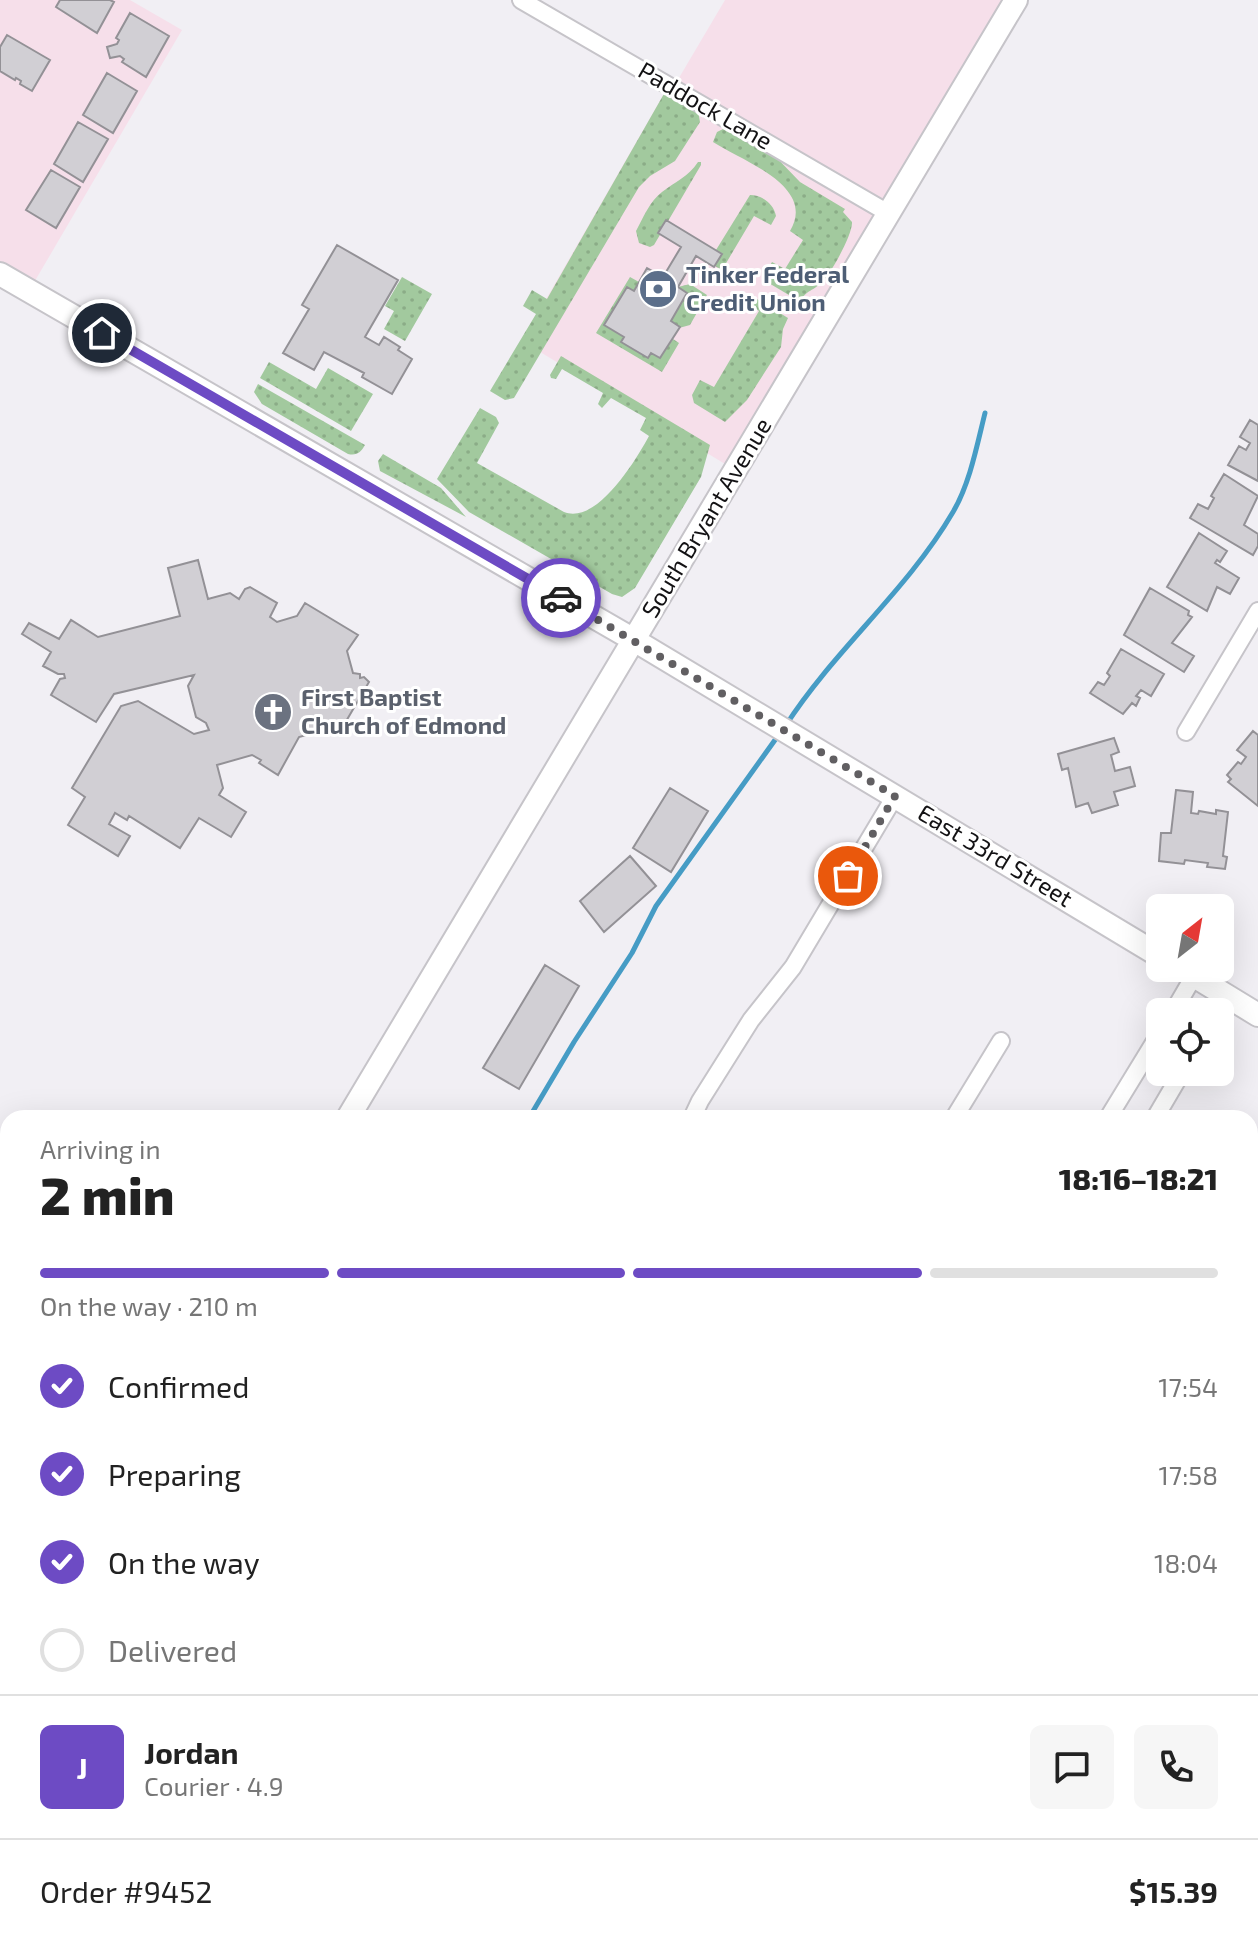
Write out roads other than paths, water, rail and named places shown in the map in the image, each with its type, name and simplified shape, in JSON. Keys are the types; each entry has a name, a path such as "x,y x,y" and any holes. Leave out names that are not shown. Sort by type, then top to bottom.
{"street":[{"name":"Paddock Lane","path":"521,0 888,213"},
{"name":"South Bryant Avenue","path":"353,1110 1016,0"},
{"name":"East 33rd Street","path":"0,274 634,640 1146,948"},
{"path":"1186,732 1258,611"},
{"path":"696,1110 751,1020 793,967 895,796"},
{"path":"1198,982 1216,998"},
{"path":"1234,1007 1258,1015"},
{"path":"959,1110 1001,1041"},
{"path":"1113,1110 1146,1056"},
{"path":"1160,1110 1174,1086"}],"waterway":[{"path":"786,725 826,671 935,541 959,501 985,413"},
{"path":"534,1110 632,953 656,906 780,733"}],"place":[{"name":"Tinker Federal Credit Union","path":"658,289"},
{"name":"First Baptist Church of Edmond","path":"273,712"}]}
